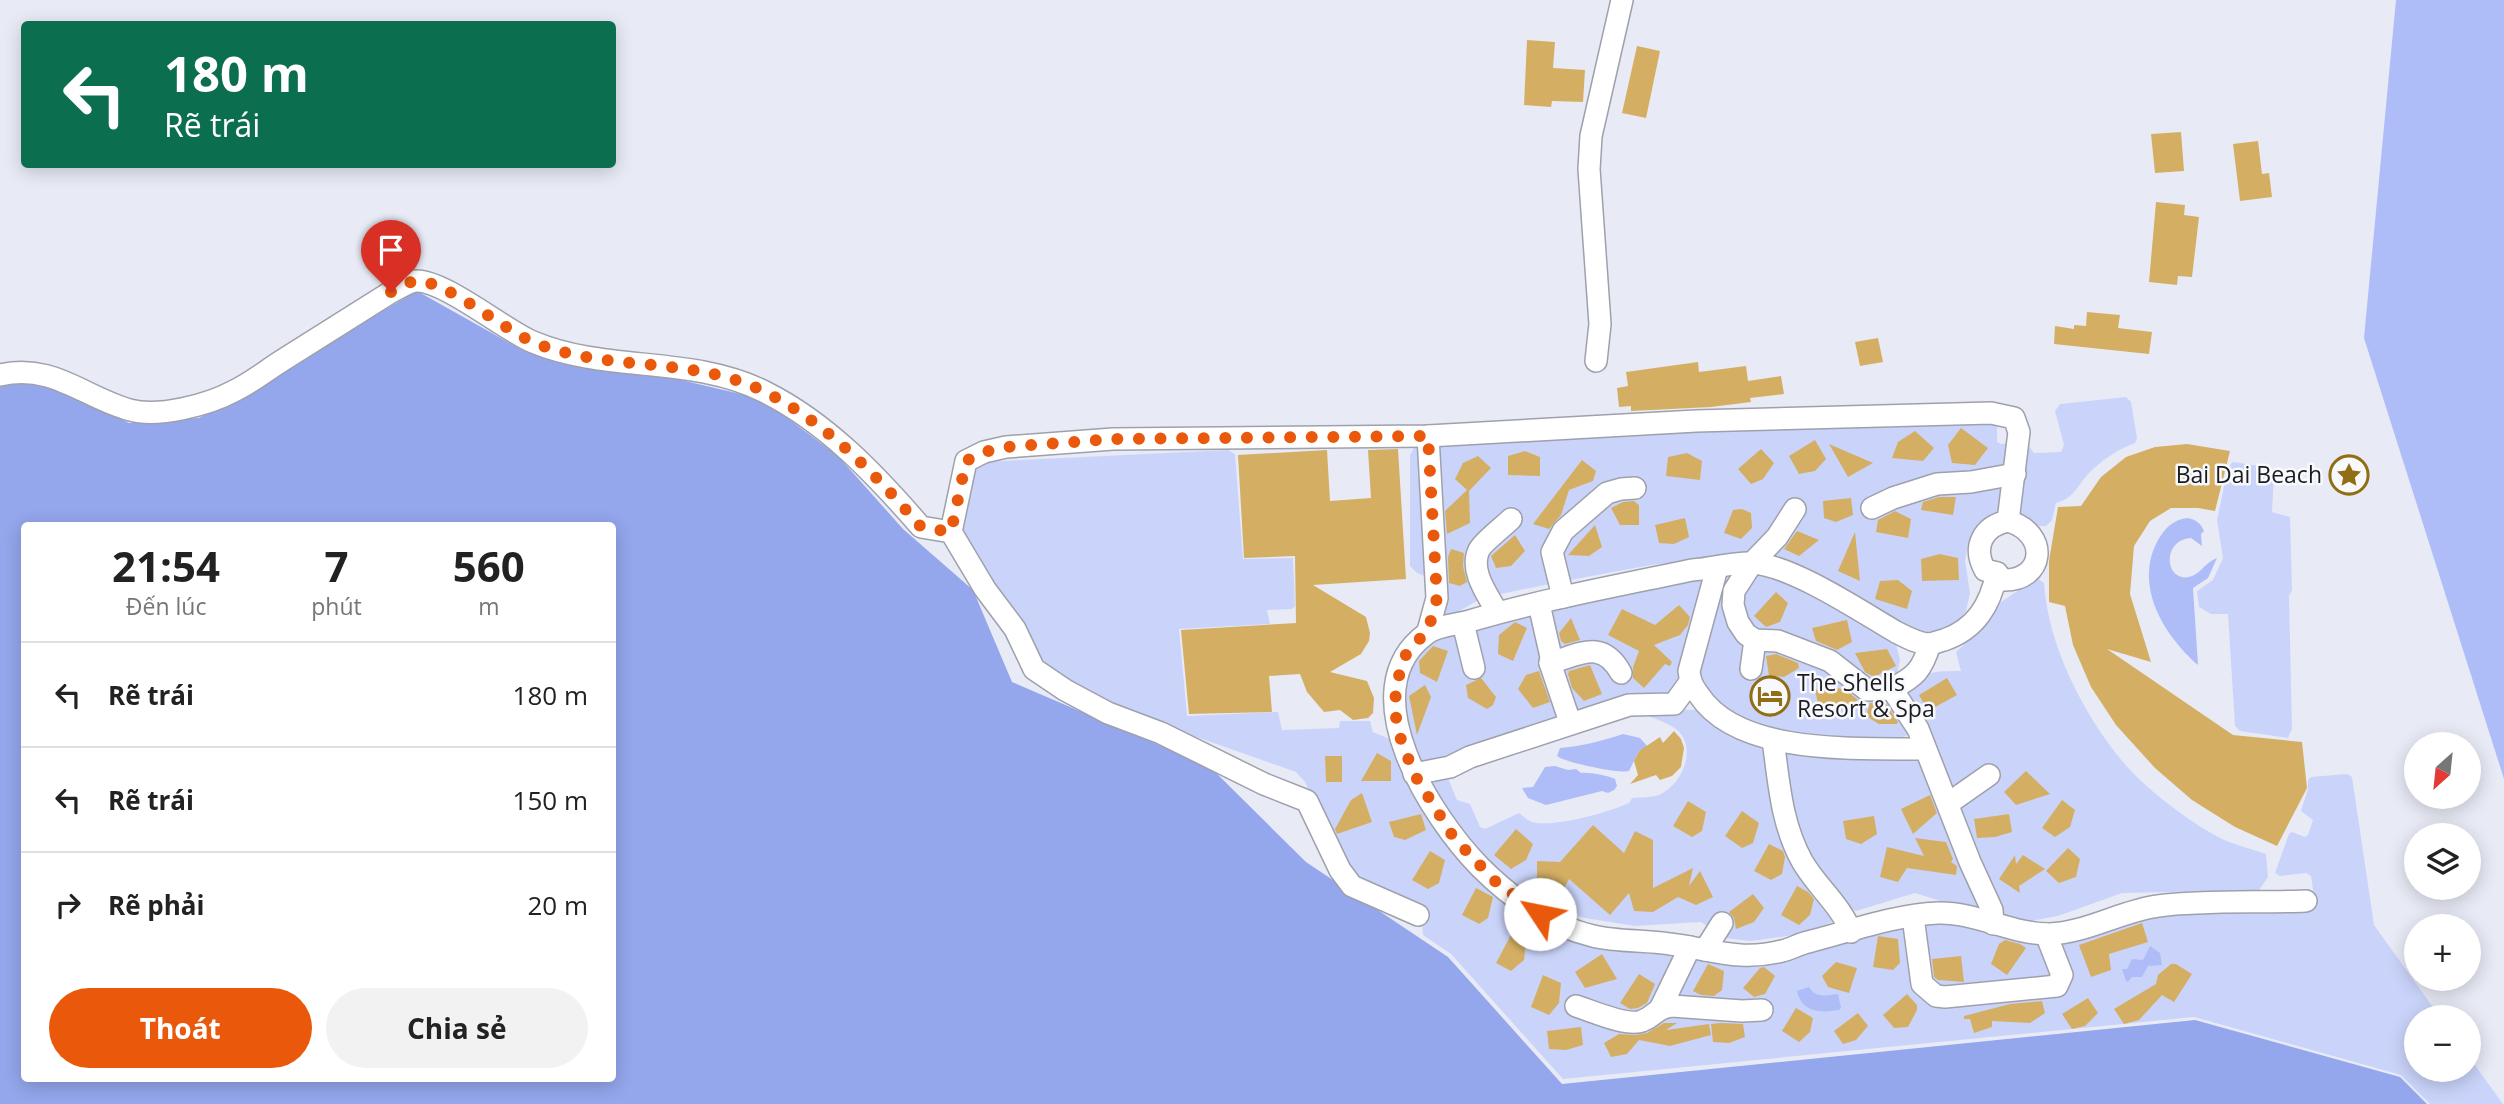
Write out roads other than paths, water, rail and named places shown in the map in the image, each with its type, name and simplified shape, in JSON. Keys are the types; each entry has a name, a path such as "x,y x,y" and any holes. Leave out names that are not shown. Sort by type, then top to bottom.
{"street":[{"path":"1596,361 1601,324 1589,169 1591,136 1622,0"},
{"path":"0,375 12,372 42,373 72,383 132,411 149,413 204,403 233,392 391,292 415,281 435,286 455,296 531,342 566,353 607,361 656,364 719,374 764,391 814,420 886,486 921,527 951,532"},
{"path":"1418,915 1352,886 1340,870 1307,801 1264,784 1161,733 1108,713 1065,690 1034,669 1015,629 985,589 951,532 966,461 984,452 1006,447 1113,439 1428,436 1696,421 1991,413 2014,418 2019,432 2008,522"},
{"path":"1428,436 1437,598 1428,631"},
{"path":"1872,508 1892,498 1937,484 1970,482 2015,474"},
{"path":"1563,597 1552,552 1563,531 1607,493 1635,488"},
{"path":"1795,509 1777,537 1752,563 1734,591 1733,605 1738,622 1746,634 1755,640 1777,641 1795,646 1830,661 1867,690 1892,688 1915,676 1924,663 1930,644"},
{"path":"1497,612 1479,580 1479,550 1511,519"},
{"path":"2008,522 2028,530 2037,546 2034,565 2021,578 2002,580 1997,573 1985,570 1980,562 1980,542 1992,527 2008,522"},
{"path":"1997,573 1993,593 1972,626 1955,636 1930,644 1914,641 1896,632 1790,573 1770,565 1752,563 1692,570 1497,612 1428,631 1409,649 1401,664 1394,706 1399,734 1414,774 1454,838 1481,868 1509,894 1540,914 1568,928 1595,936 1740,957 1782,951 1897,918 1940,913 1966,916 2046,934 2068,932 2120,914 2160,906 2306,901"},
{"path":"1414,774 1450,767 1470,757 1629,705 1674,704 1689,682 1689,671 1717,568"},
{"path":"1539,604 1550,663 1570,722"},
{"path":"1463,623 1474,668"},
{"path":"1751,669 1755,640"},
{"path":"1550,663 1589,652 1602,652 1613,659 1621,673"},
{"path":"1689,682 1707,708 1727,723 1773,740 1824,748 1925,749"},
{"path":"1892,688 1918,730 1970,862 1993,909 1993,923"},
{"path":"1773,740 1786,824 1803,862 1845,917 1851,932"},
{"path":"1949,803 1989,775"},
{"path":"1913,917 1922,984 1936,996 2057,986 2062,975 2046,934"},
{"path":"1576,1006 1626,1022 1640,1023 1661,1007 1697,949 1722,923"},
{"path":"1661,1007 1762,1010"}],"place":[{"name":"Bai Dai Beach","path":"2349,475"},
{"name":"The Shells Resort & Spa","path":"1770,696"}]}
